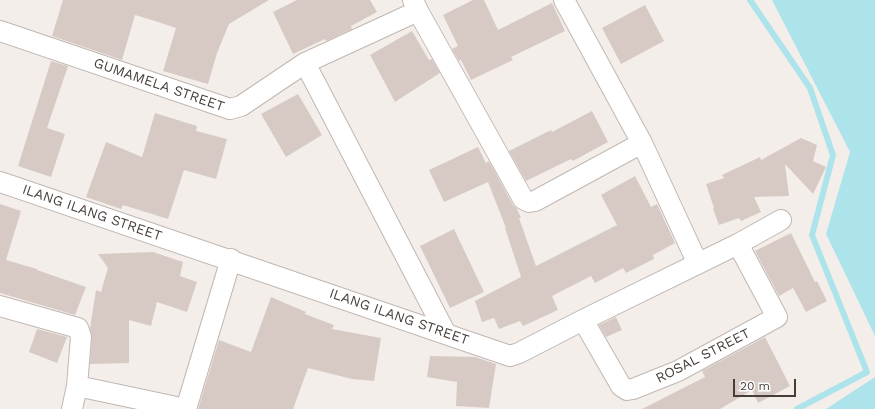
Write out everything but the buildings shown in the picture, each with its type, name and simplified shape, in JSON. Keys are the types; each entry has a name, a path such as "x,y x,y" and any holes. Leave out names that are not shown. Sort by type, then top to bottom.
{"street":[{"path":"564,0 642,143 698,264"},
{"path":"416,6 523,199 529,202 535,201 642,143"},
{"name":"GUMAMELA STREET","path":"0,31 230,109 241,106 305,62 416,6"},
{"path":"305,62 445,332"},
{"name":"ILANG ILANG STREET","path":"0,182 445,332 510,356 519,353 738,244 781,220"},
{"name":"ROSAL STREET","path":"583,320 621,386 627,390 678,371 777,318 738,244"},
{"path":"77,386 186,409 231,259"},
{"path":"0,306 78,328 81,337 77,386 72,409"}],"water":[{"path":"772,0 875,0 875,336 826,234 850,152"},
{"path":"875,377 875,409 826,409"}],"waterway":[{"path":"750,0 810,88 833,155 812,235 867,372 797,409"}]}
